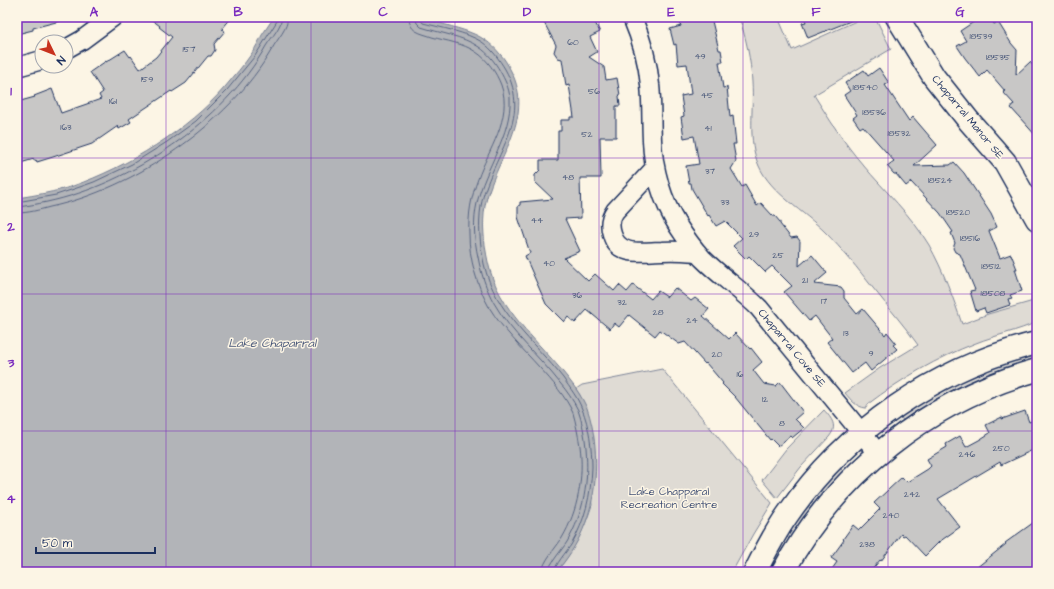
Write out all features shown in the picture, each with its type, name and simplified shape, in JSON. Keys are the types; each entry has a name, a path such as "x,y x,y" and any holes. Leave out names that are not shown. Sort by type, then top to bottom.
{"street":[{"path":"74,44 113,17"},
{"name":"Chaparral Cove SE","path":"632,17 642,45 649,76 652,141 655,168 671,214 696,252 759,308 878,453"},
{"name":"Chaparral Manor SE","path":"903,19 934,78 1005,162 1037,219"},
{"path":"17,67 34,62"},
{"path":"655,168 615,211 610,221 613,238 622,248 634,252 673,250 696,252"},
{"path":"755,572 778,530 800,497 826,467 861,433 892,409 946,377 986,359 1037,343"},
{"path":"783,572 803,538 824,510 847,483 878,453 916,425 953,403 988,387 1037,370"}],"green space":[{"path":"739,17 778,17 792,50 865,17 875,17 891,49 814,95 849,148 906,213 922,234 939,264 962,324 988,314 1037,300 1037,322 976,343 933,362 893,386 868,404 866,408 857,405 852,401 845,393 880,368 918,345 902,323 838,246 825,232 789,202 764,176 755,156 753,146 751,66"},
{"path":"1032,354 1034,361 904,422 900,416 913,407 971,376"},
{"name":"Lake Chapparal Recreation Centre","path":"662,369 772,503 732,572 556,572 568,557 592,505 580,395 576,389 582,385"},
{"path":"824,410 833,423 832,433 801,467 777,498 762,480 786,449"},
{"path":"839,467 844,472 791,540 785,536 798,517"},
{"path":"208,570 222,572 161,572"}],"water":[{"name":"Lake Chaparral","path":"274,17 422,18 475,34 497,50 510,69 517,89 519,106 511,139 496,172 485,206 484,234 488,262 500,295 510,310 520,324 556,363 576,388 587,408 595,444 595,480 591,505 578,541 556,572 222,572 187,570 161,572 17,572 17,198 59,190 94,178 135,158 175,132 210,103 225,87 249,57"}],"building":[{"path":"17,17 59,17 60,21 17,34"},
{"path":"148,17 232,17 222,29 225,31 214,44 215,50 211,56 208,56 186,83 172,92 171,91 129,119 131,122 119,129 118,126 92,144 37,162 36,160 34,161 34,159 17,164 17,102 35,97 34,96 52,89 61,113 101,99 99,95 103,92 90,72 125,50 140,69 156,57 172,37"},
{"path":"541,17 592,17 600,32 590,37 597,52 589,57 604,67 606,80 617,78 620,95 620,106 616,106 616,137 600,137 601,178 580,178 581,218 565,219 580,251 564,258 588,281 595,274 614,291 619,285 627,292 633,285 651,299 658,291 667,297 675,288 691,301 695,298 709,309 703,316 729,339 735,333 750,349 751,348 762,362 753,370 764,384 776,386 780,382 803,412 795,419 804,428 792,438 790,436 778,446 771,439 770,440 706,363 705,364 685,342 679,344 660,330 655,336 629,315 619,327 614,323 610,329 587,310 575,323 568,317 564,322 546,304 525,256 530,253 518,217 518,206 520,205 520,202 553,199 535,182 535,175 540,170 540,160 558,160 558,131 561,131 561,120 570,120 570,117 574,117 569,85 566,86 562,59 558,58 554,52 556,45"},
{"path":"678,17 711,17 719,50 721,50 723,62 719,62 723,88 727,87 730,117 733,116 736,144 733,144 736,161 731,169 742,187 745,185 757,206 761,203 773,216 775,216 791,238 797,237 800,241 799,266 812,255 827,273 814,284 841,287 844,291 844,298 857,314 863,309 885,335 887,332 896,343 893,345 897,349 871,371 865,363 852,373 827,342 832,338 815,316 809,321 784,292 792,286 772,266 765,272 749,256 746,259 733,246 742,238 725,221 716,226 709,215 708,216 692,189 691,183 689,183 686,166 699,164 694,136 684,138 681,117 684,116 681,96 691,94 687,64 678,65 676,44 674,45 670,29 681,26"},
{"path":"804,17 858,18 808,38 802,23 806,22"},
{"path":"981,17 989,17 994,24 998,22 1017,50 1016,75 1030,62 1037,70 1037,137 1011,108 1014,104 987,70 980,77 957,46 966,41 960,31"},
{"path":"879,68 889,83 885,85 909,121 913,117 937,145 914,166 950,165 954,162 964,173 991,214 997,227 989,231 1000,258 1011,254 1017,269 1015,269 1022,291 1010,295 1012,298 1008,299 1010,305 986,313 984,308 976,311 970,291 975,290 960,254 955,252 953,248 955,243 951,233 953,232 940,213 911,182 906,186 896,174 894,174 887,166 894,161 863,126 860,128 853,118 857,115 844,95 850,91 845,83 864,70 868,76"},
{"path":"1025,411 1029,422 1037,419 1037,448 1001,465 1000,462 938,499 960,527 939,542 925,556 905,535 903,536 901,534 881,561 880,560 870,572 830,572 837,562 831,558 853,525 859,530 880,509 874,503 902,477 907,482 928,469 931,466 927,459 947,447 946,444 960,436 966,447 990,433 986,425 1002,417 1002,419"},
{"path":"1037,520 1037,572 971,572 1006,544 1005,543"}]}
